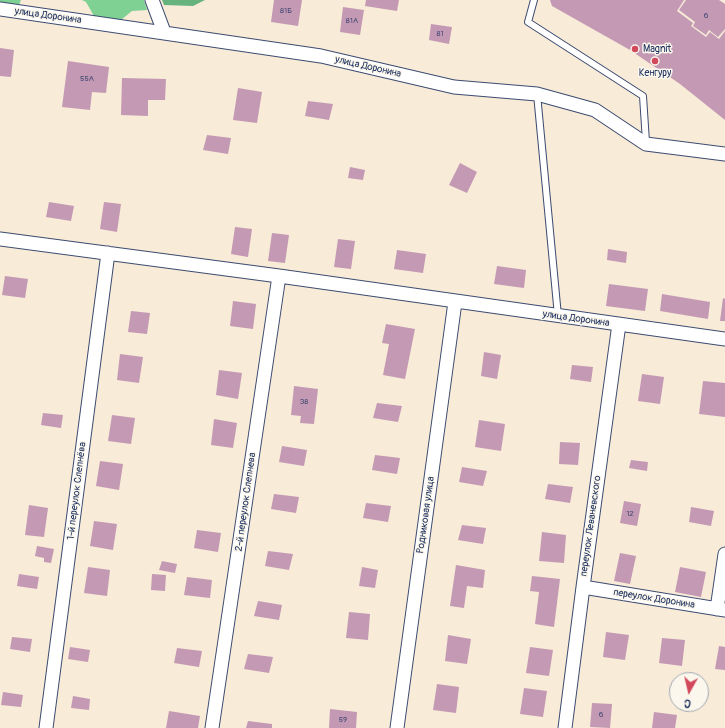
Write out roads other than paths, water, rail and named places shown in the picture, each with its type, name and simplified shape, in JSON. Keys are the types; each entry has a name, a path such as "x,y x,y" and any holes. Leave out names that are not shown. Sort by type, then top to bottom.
{"street":[{"path":"152,0 164,32"},
{"name":"улица Доронина","path":"0,9 321,56 454,87 537,94 595,110 646,144 725,154"},
{"name":"улица Доронина","path":"0,239 279,276 725,339"},
{"name":"1-й переулок Слепнёва","path":"46,728 108,253"},
{"name":"2-й переулок Слепнева","path":"212,728 279,276"},
{"name":"Родниковая улица","path":"396,728 455,302"},
{"name":"переулок Леваневского","path":"565,728 582,587 619,324"},
{"path":"721,610 725,554"},
{"name":"переулок Доронина","path":"582,587 721,610"}],"lane":[{"path":"534,0 528,22 643,96 646,144"},
{"path":"537,94 558,316"}],"place":[{"name":"Magnit","path":"635,49"},
{"name":"Кенгуру","path":"655,61"}]}
